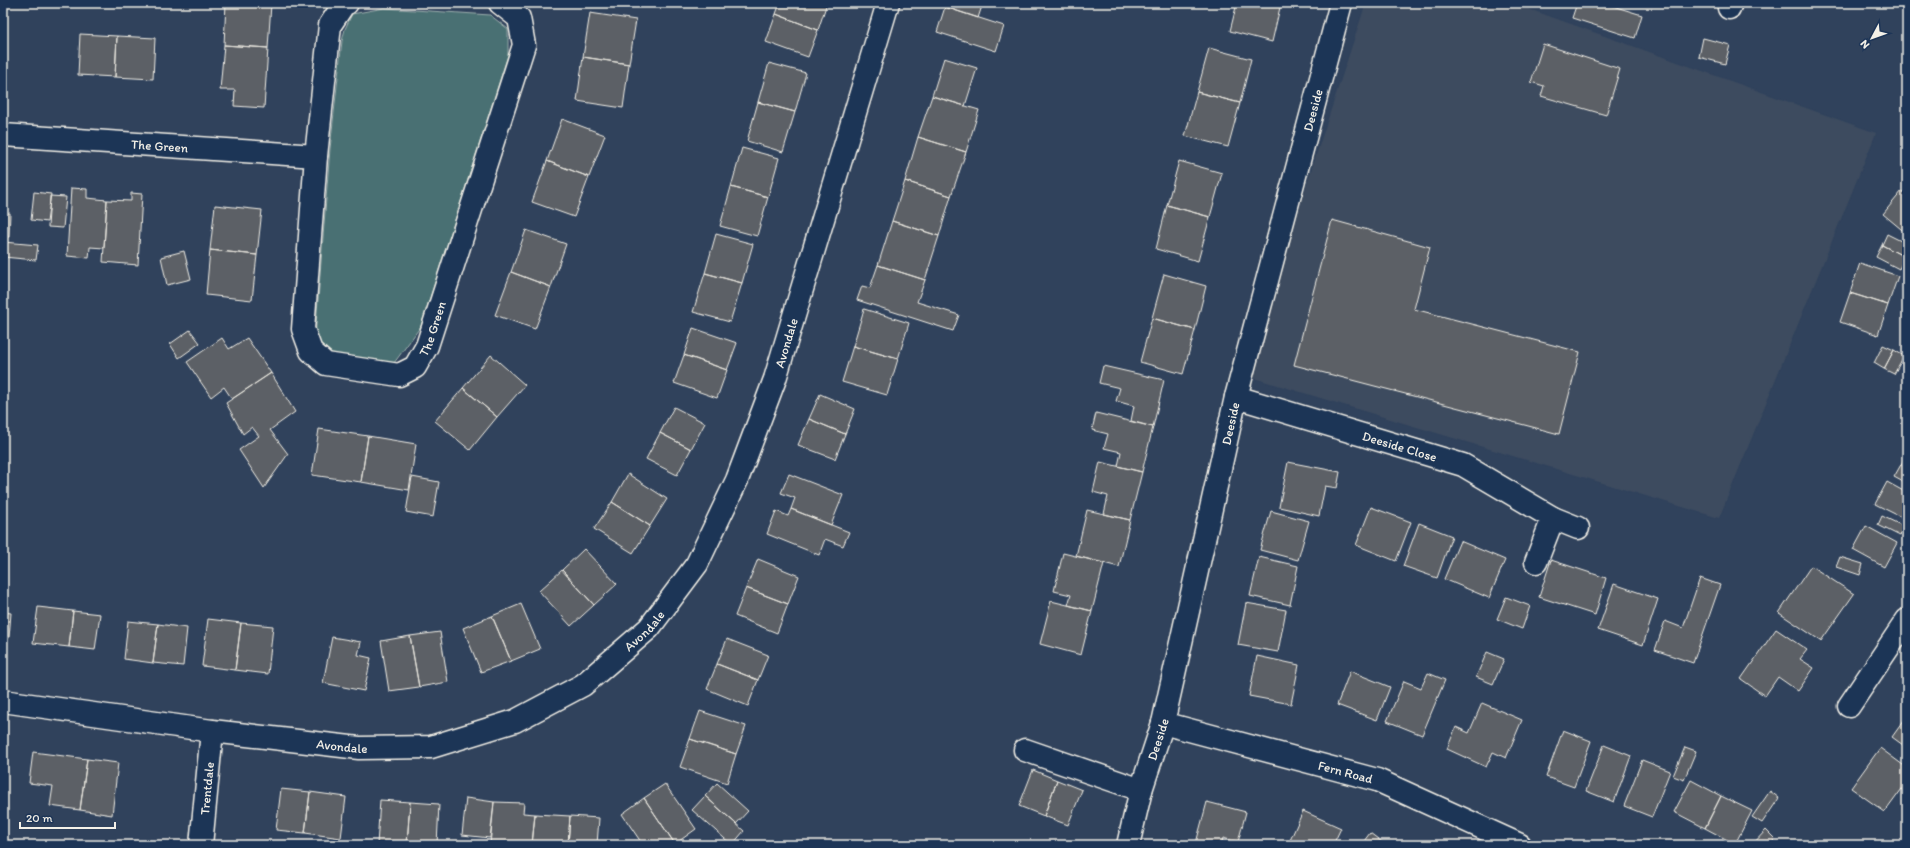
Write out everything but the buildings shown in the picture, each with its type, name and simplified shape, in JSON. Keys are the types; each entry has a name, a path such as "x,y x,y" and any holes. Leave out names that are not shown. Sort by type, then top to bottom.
{"street":[{"name":"The Green","path":"347,3 344,4 330,25 316,156 303,329 311,351 326,364 399,375 415,367 427,346 524,45 519,18 500,3"},
{"name":"Avondale","path":"3,701 212,731 359,748 431,747 515,721 583,685 649,628 697,564 740,473 775,379 888,3"},
{"name":"Deeside","path":"1128,845 1141,790 1163,723 1236,397 1341,3"},
{"name":"The Green","path":"3,135 316,156"},
{"name":"Deeside Close","path":"1236,397 1463,465 1553,518 1578,528"},
{"path":"1536,562 1553,518"},
{"path":"1849,706 1907,620"},
{"name":"Fern Road","path":"1163,723 1377,780 1520,845"},
{"name":"Trentdale","path":"201,845 212,731"},
{"path":"1025,750 1141,790"}],"shaded area":[{"path":"1366,3 1512,3 1876,133 1719,518 1244,375"}],"green space":[{"path":"384,8 490,15 508,29 508,55 421,326 394,363 342,356 326,351 315,338 330,149 342,41 345,29 352,14"}]}
